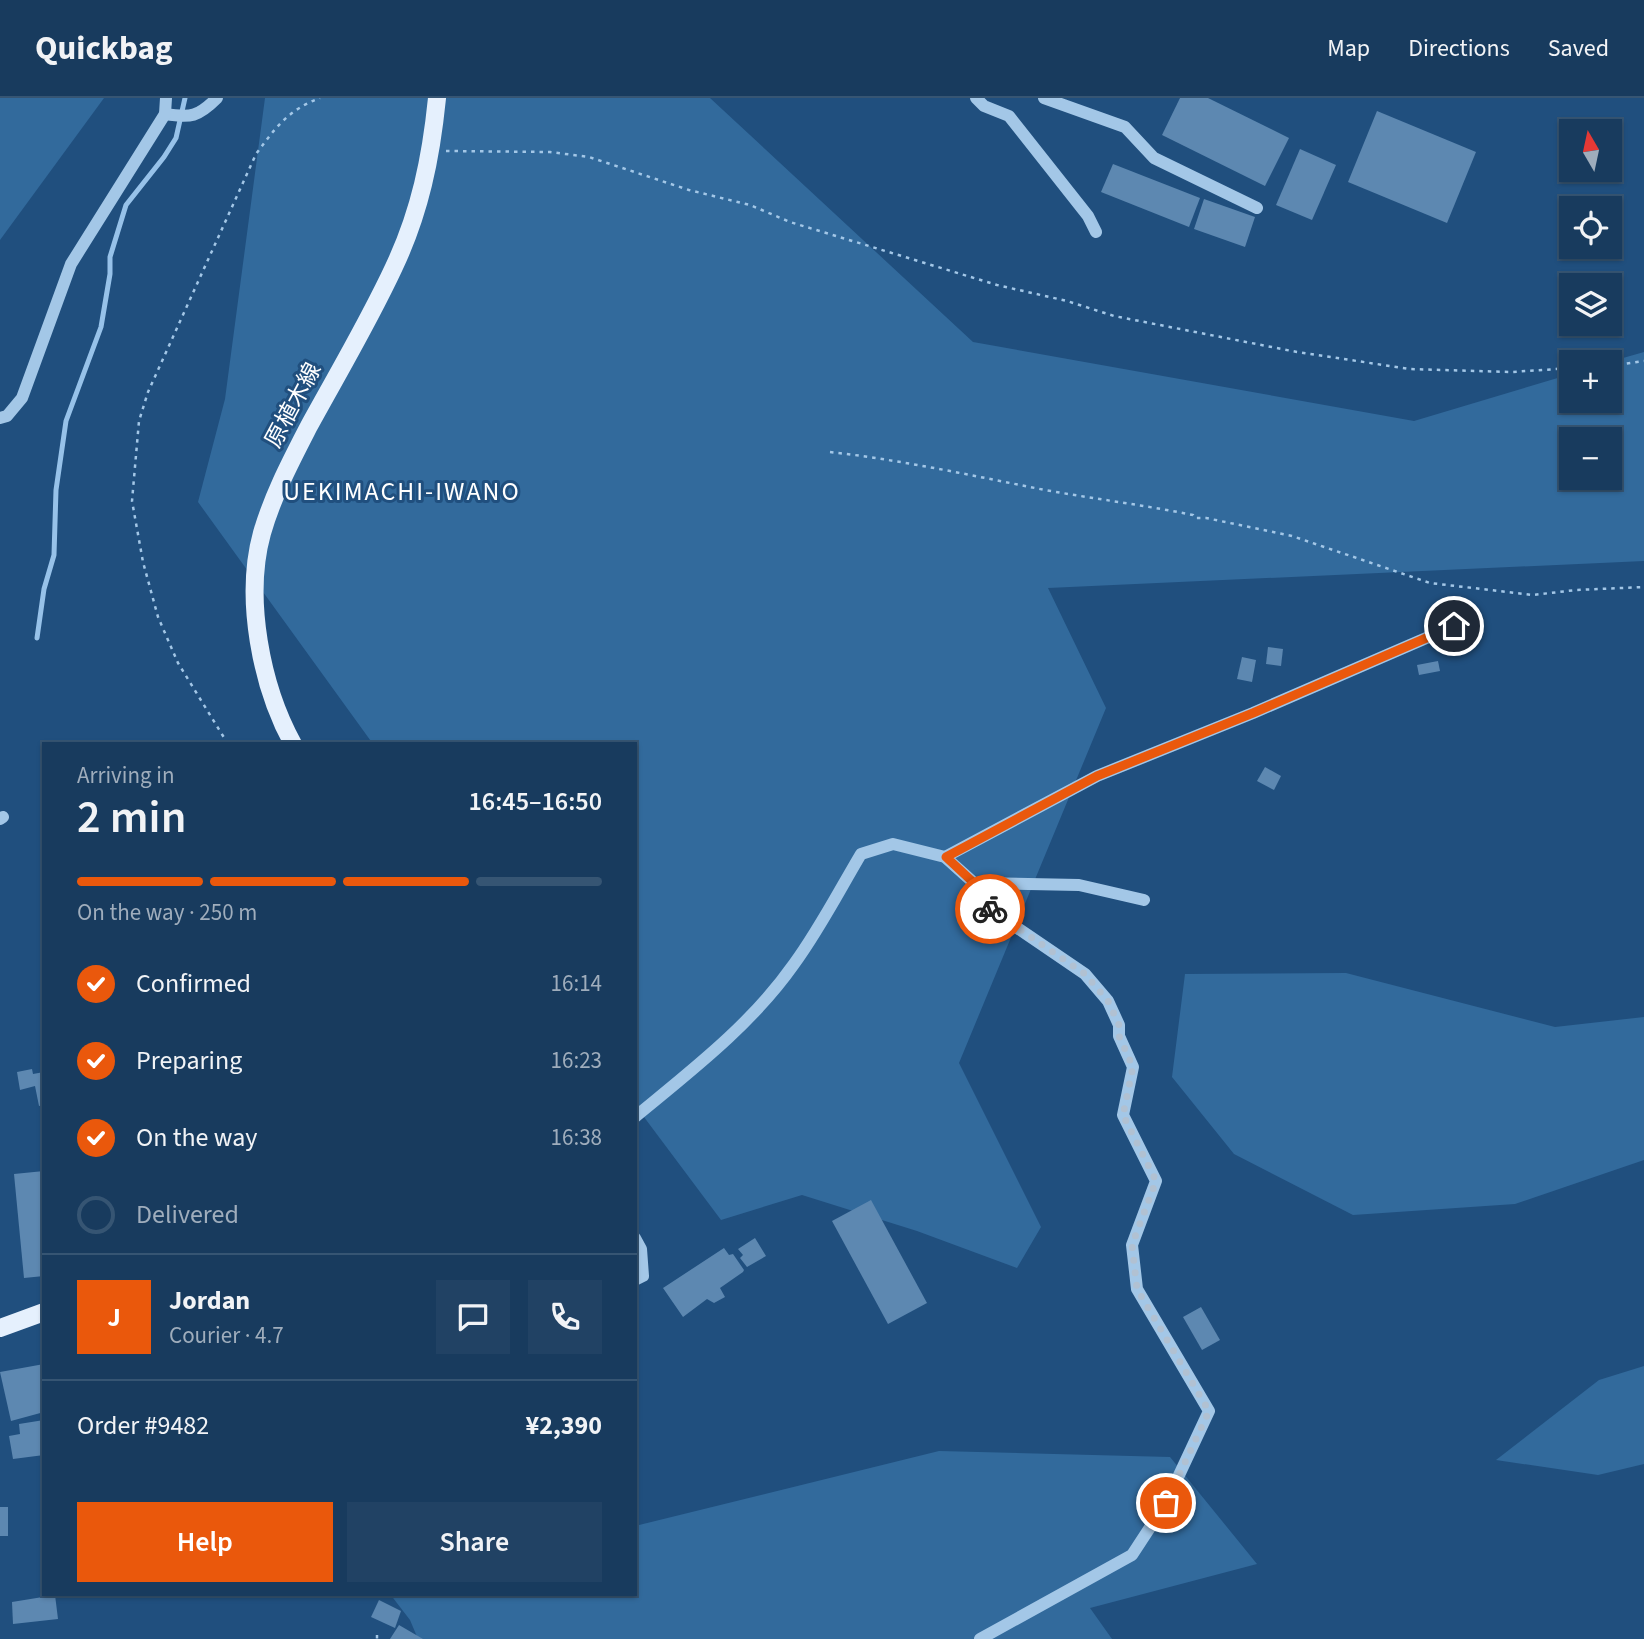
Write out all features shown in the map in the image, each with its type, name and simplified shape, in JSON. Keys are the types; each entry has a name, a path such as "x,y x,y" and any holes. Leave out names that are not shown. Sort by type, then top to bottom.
{"main road":[{"name":"原植木線","path":"292,742 272,699 260,646 255,590 262,535 280,482 395,266 424,186 432,150 437,98"},
{"path":"0,1328 42,1313"}],"street":[{"path":"0,418 7,416 22,398 71,264 168,115 166,98"},
{"path":"168,115 187,118 205,110 217,98"},
{"path":"976,98 984,106 1009,116 1087,216 1096,232"},
{"path":"1044,98 1125,127 1154,158 1257,208"},
{"path":"946,857 1097,776 1253,713 1454,626"},
{"path":"637,1115 713,1052 754,1011 793,965 861,854 893,844 946,857 974,883 988,908 1085,974 1108,1001 1119,1025 1119,1036 1133,1067 1123,1115 1156,1181 1132,1245 1137,1289 1209,1411 1166,1503 1132,1555 980,1639"},
{"path":"974,883 1079,885 1144,900"},
{"path":"637,1242 641,1249 643,1276 637,1279"}],"path":[{"path":"227,742 178,663 155,606 143,562 132,501 139,421 148,392 256,154 274,130 299,106 320,98"},
{"path":"432,150 550,152 614,163 689,190 750,205 790,222 997,285 1067,301 1114,316 1284,349 1410,369 1513,372 1559,369"},
{"path":"1622,364 1644,361"},
{"path":"830,452 1140,504 1193,515 1195,518 1292,536 1430,583 1533,595 1644,587"}],"shaded area":[{"path":"0,98 104,98 0,240"},
{"path":"265,98 710,98 973,342 1414,421 1559,378 1559,413 1622,413 1622,358 1644,352 1644,561 1048,588 1106,708 959,1063 1041,1227 1017,1268 917,1231 802,1195 721,1220 637,1108 637,742 372,742 198,502 225,399"},
{"path":"1346,973 1555,1027 1644,1017 1644,1160 1515,1204 1353,1215 1234,1154 1172,1077 1185,974"},
{"path":"1644,1366 1644,1464 1598,1475 1496,1460 1599,1380"},
{"path":"939,1451 1170,1457 1257,1564 1090,1608 1112,1639 418,1639 410,1620 392,1596 637,1596 637,1526"}],"building":[{"path":"1180,98 1208,98 1289,138 1265,186 1162,135"},
{"path":"1377,111 1476,152 1447,223 1348,182"},
{"path":"1300,149 1336,165 1312,220 1276,205"},
{"path":"1113,164 1200,198 1189,227 1101,192"},
{"path":"1204,199 1255,217 1245,247 1194,229"},
{"path":"1268,647 1283,649 1281,666 1266,664"},
{"path":"1242,657 1256,660 1252,682 1237,679"},
{"path":"1438,661 1440,671 1419,675 1417,665"},
{"path":"1265,767 1281,776 1274,790 1257,781"},
{"path":"32,1069 33,1074 42,1072 42,1105 39,1106 35,1086 20,1090 17,1072"},
{"path":"42,1171 42,1276 24,1278 14,1174"},
{"path":"871,1200 927,1303 888,1324 832,1221"},
{"path":"755,1238 766,1256 747,1267 740,1258 743,1255 738,1249"},
{"path":"724,1248 729,1255 733,1254 743,1272 720,1288 725,1297 714,1303 707,1299 683,1317 663,1288"},
{"path":"1201,1307 1220,1340 1202,1350 1183,1317"},
{"path":"42,1364 42,1413 11,1421 0,1372"},
{"path":"42,1420 42,1455 13,1459 9,1436 20,1434 19,1424"},
{"path":"0,1507 8,1507 8,1536 0,1536"},
{"path":"55,1596 58,1619 13,1624 12,1602"},
{"path":"379,1600 401,1611 395,1628 371,1617"},
{"path":"399,1625 423,1639 390,1639"}],"waterway":[{"path":"37,638 44,589 54,555 56,490 66,421 101,327 110,274 110,257 126,205 176,138 185,98"}],"way so far":[{"path":"990,909 1085,974 1108,1001 1119,1025 1119,1036 1133,1067 1123,1115 1156,1181 1132,1245 1137,1289 1209,1411 1166,1503"}],"district":[{"name":"UEKIMACHI-IWANO","path":"402,491"}],"route":[{"path":"990,909 974,883 946,857 1097,776 1253,713 1454,626"}]}
